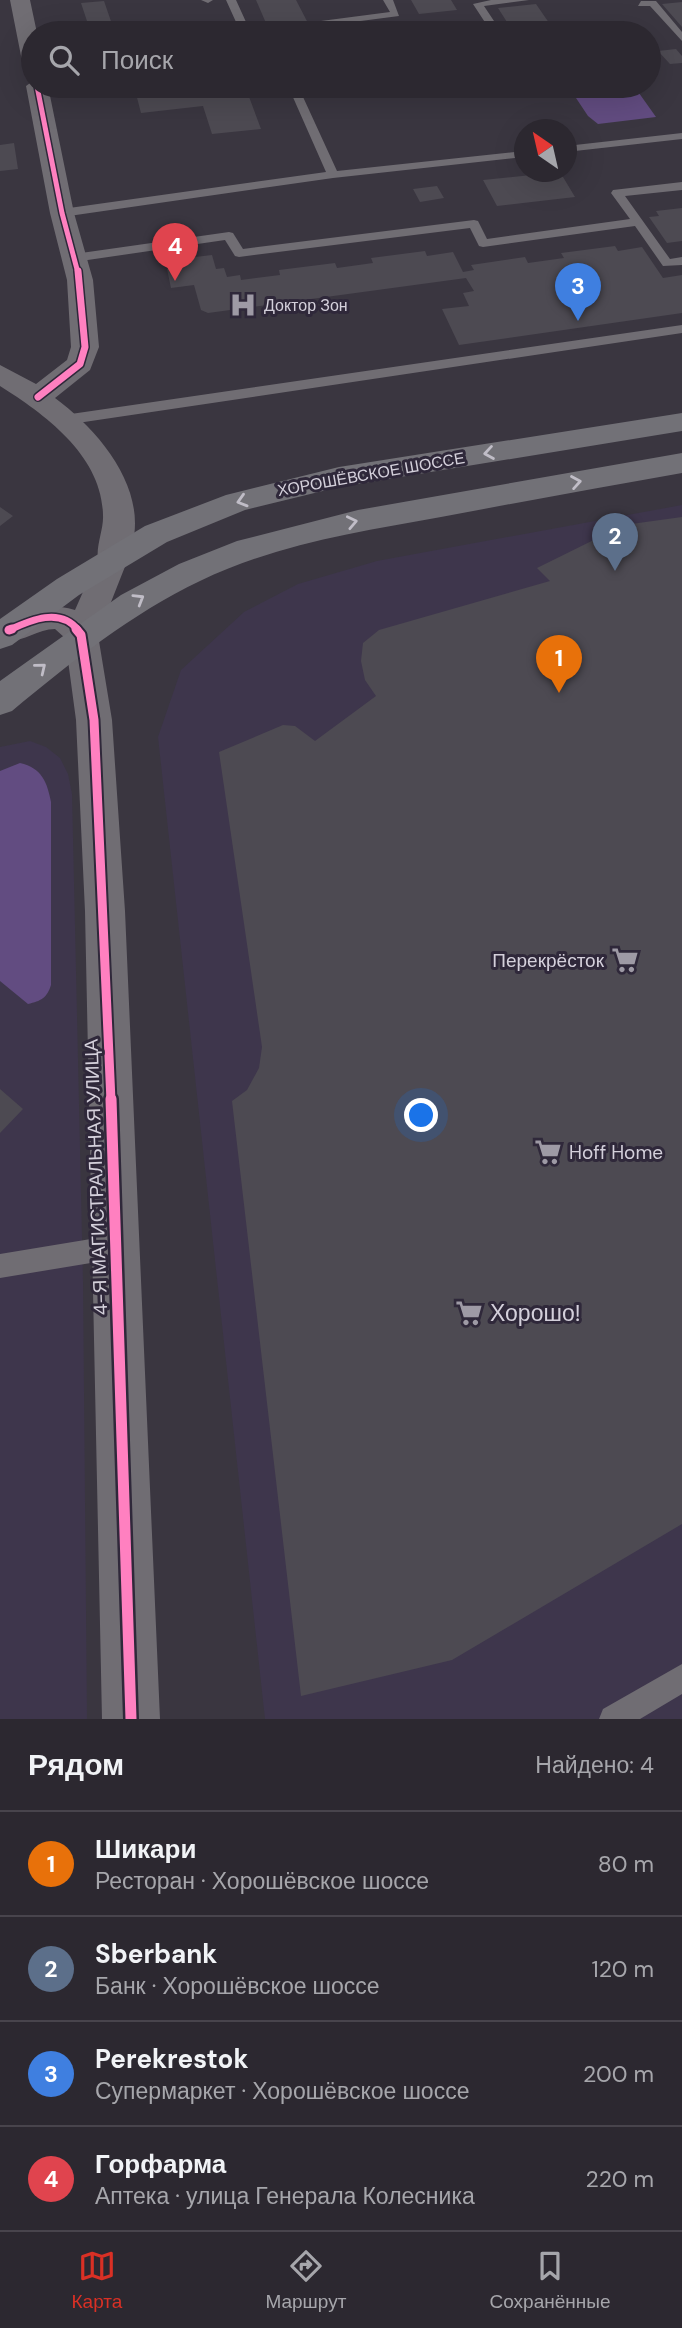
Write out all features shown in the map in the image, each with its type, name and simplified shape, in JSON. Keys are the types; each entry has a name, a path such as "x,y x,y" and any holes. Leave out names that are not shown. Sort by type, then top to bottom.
{"main road":[{"name":"ХОРОШЁВСКОЕ ШОССЕ","path":"4,633 113,559 194,516 283,489 339,477 682,422"},
{"path":"0,701 81,635 176,579 220,559 265,544 358,521 682,463"}],"street":[{"path":"20,0 24,21"},
{"path":"38,397 80,365 85,347 80,279 62,213 39,98"},
{"path":"0,374 38,397 64,420 95,452 113,483 119,508 119,530 113,559 81,635"},
{"name":"ХОРОШЁВСКОЕ ШОССЕ","path":"4,633 48,615 62,617 75,625 81,635"},
{"name":"4-Я МАГИСТРАЛЬНАЯ УЛИЦА","path":"81,635 95,734 105,911 131,1719"}],"lane":[{"path":"231,0 241,21"},
{"path":"340,21 396,14 388,0"},
{"path":"489,21 478,4 524,0"},
{"path":"636,3 653,3 682,38"},
{"path":"298,98 333,175"},
{"path":"577,148 682,136"},
{"path":"62,213 333,175 514,155"},
{"path":"682,186 617,193 667,262 682,261"},
{"path":"74,258 229,236 239,253 474,224 483,243 638,222"},
{"path":"64,420 682,328"},
{"path":"0,1266 115,1247"},
{"path":"613,1719 682,1678"}],"shaded area":[{"path":"576,98 643,98 656,117 598,124 588,116"},
{"name":"Хорошо!","path":"682,505 682,1719 265,1719 158,737 181,670 244,612 298,584 377,561"},
{"path":"30,741 46,747 60,758 68,774 72,794 83,1282 87,1719 0,1719 0,747"},
{"path":"20,763 34,768 42,777 51,802 51,985 43,998 28,1004 0,981 0,771"}],"building":[{"path":"256,0 296,0 307,21 265,21"},
{"path":"411,0 451,0 457,10 419,14"},
{"path":"104,1 111,21 87,21 81,3"},
{"path":"682,2 682,27 662,4"},
{"path":"536,4 548,21 506,21 498,8"},
{"path":"676,49 682,56 682,63 670,64 661,51"},
{"path":"137,98 249,98 261,129 212,134 203,106 141,113"},
{"path":"14,143 18,169 0,171 0,145"},
{"path":"514,177 514,182 566,182 575,197 497,206 483,180"},
{"path":"437,186 444,198 420,202 413,189"},
{"path":"682,208 682,241 667,243 649,217 659,216 656,211"},
{"path":"615,246 618,251 642,247 663,278 682,275 682,313 459,345 442,309 469,306 463,293 474,291 466,278 208,313 201,310 194,285 171,288 167,269 172,269 170,260 212,255 216,269 224,268 227,277 240,275 241,280 280,275 279,270 335,263 337,268 373,263 371,258 425,251 427,256 453,252 463,272 474,270 471,265 525,257 528,263 564,258 561,253"},
{"path":"0,507 13,516 0,526"},
{"name":"Хорошо!","path":"682,517 682,1524 452,1660 301,1696 232,1101 247,1090 259,1068 262,1047 219,752 283,725 295,726 315,741 376,696 365,680 361,661 363,643 379,630 550,581 537,568 624,525"},
{"path":"0,1089 23,1109 0,1133"}],"cycle path":[{"path":"38,397 80,364 85,347 80,280 62,213 39,98"},
{"path":"9,630 38,618 48,617 66,620 74,626 81,635 94,720 105,911 131,1719"}],"place":[{"name":"Горфарма","path":"175,281"},
{"name":"Доктор Зон","path":"243,305"},
{"name":"Perekrestok","path":"578,321"},
{"name":"Sberbank","path":"615,571"},
{"name":"Шикари","path":"559,693"},
{"name":"Перекрёсток","path":"625,960"},
{"name":"Hoff Home","path":"548,1152"},
{"name":"Хорошо!","path":"469,1313"}]}
